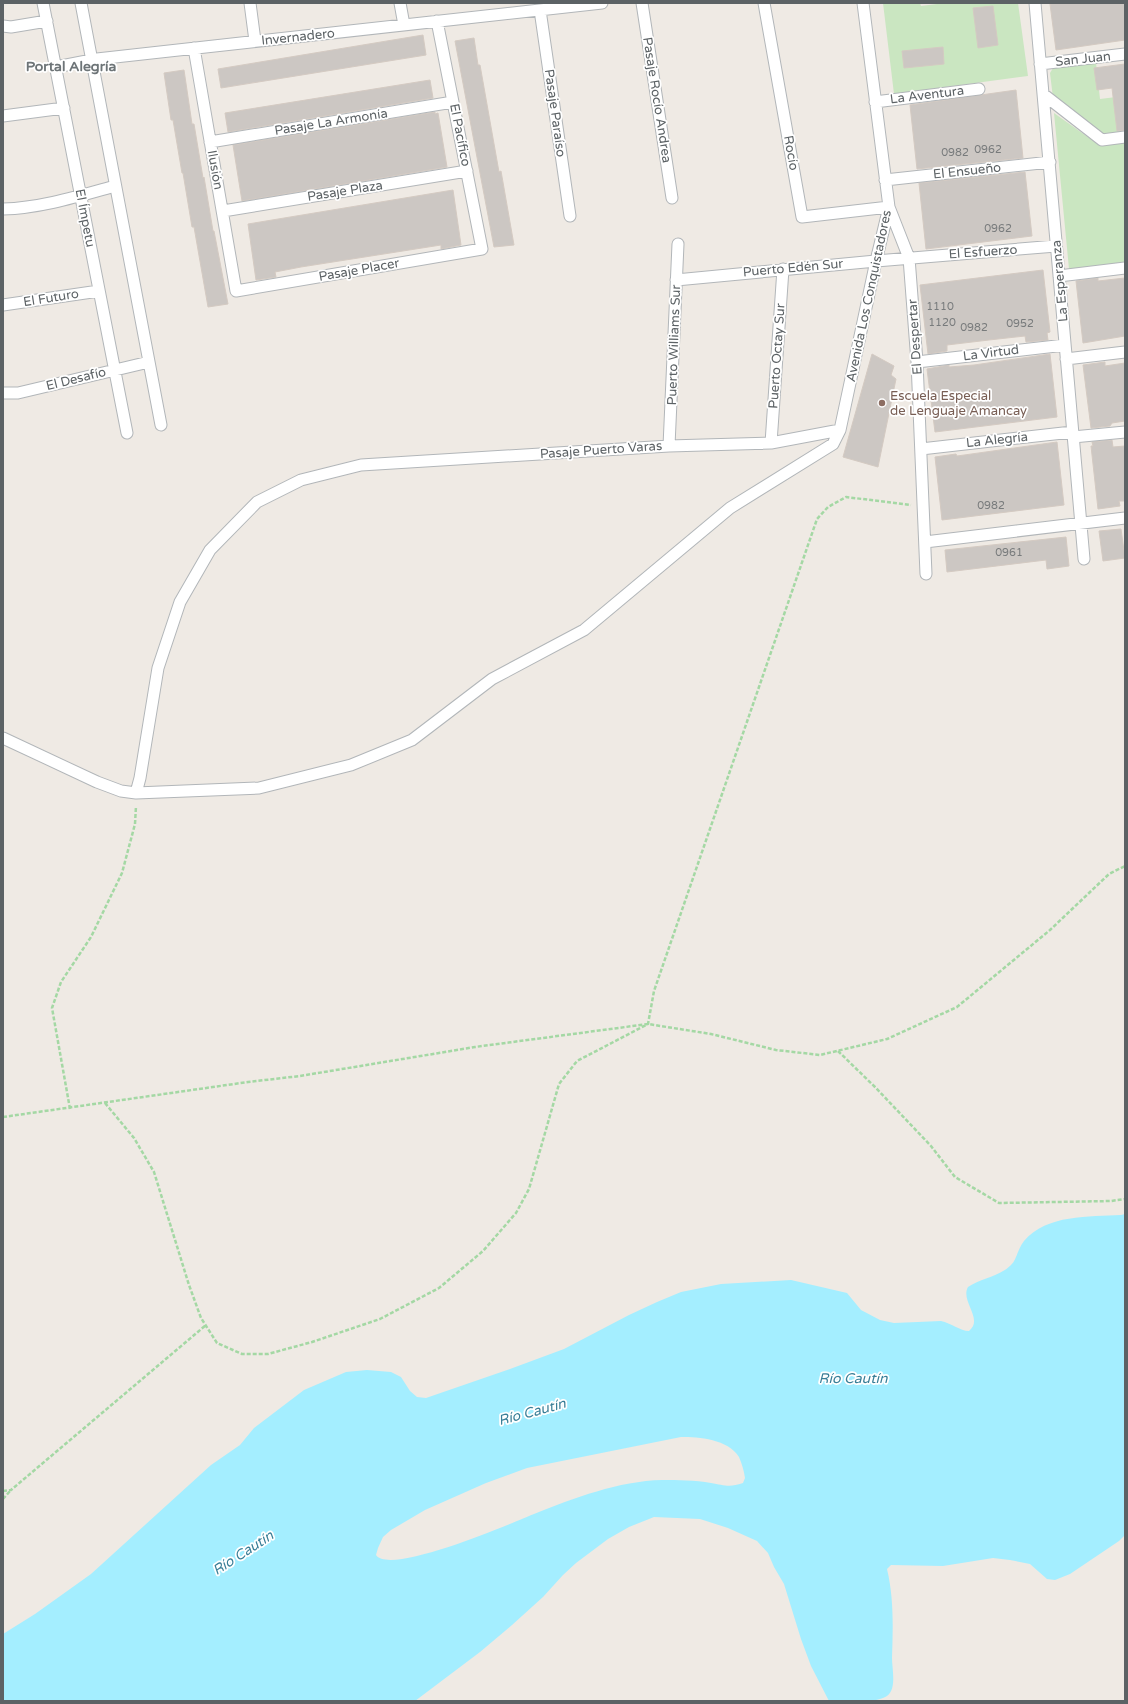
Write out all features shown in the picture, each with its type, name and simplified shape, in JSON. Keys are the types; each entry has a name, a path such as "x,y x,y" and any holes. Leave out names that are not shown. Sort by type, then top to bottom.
{"street":[{"name":"El Ímpetu","path":"43,3 127,433"},
{"path":"81,3 161,425"},
{"path":"250,3 255,41"},
{"path":"400,3 404,25"},
{"name":"Invernadero","path":"56,67 92,60 194,48 437,22 540,10 577,4 602,3"},
{"name":"Pasaje Rocío Andrea","path":"642,3 672,198"},
{"name":"Rocío","path":"764,3 802,217 889,207"},
{"name":"Avenida Los Conquistadores","path":"136,793 259,788 351,765 412,740 492,679 584,630 730,508 834,444 840,430 889,207 863,3"},
{"name":"La Esperanza","path":"1035,3 1084,559"},
{"name":"Pasaje Paraíso","path":"540,10 570,216"},
{"path":"3,26 11,27 47,22"},
{"name":"El Pacífico","path":"437,22 482,249"},
{"name":"Ilusión","path":"194,48 236,291"},
{"name":"San Juan","path":"1040,64 1125,54"},
{"name":"La Aventura","path":"875,102 979,89"},
{"path":"1043,94 1102,140 1125,138"},
{"name":"Pasaje La Armonía","path":"210,142 453,102"},
{"path":"3,116 64,108"},
{"name":"El Ensueño","path":"885,180 1050,162"},
{"name":"Pasaje Plaza","path":"222,211 467,171"},
{"path":"3,209 18,209 81,196 115,186"},
{"name":"El Despertar","path":"889,207 909,258 917,362 926,574"},
{"name":"Puerto Williams Sur","path":"670,446 678,244"},
{"name":"El Esfuerzo","path":"909,258 1056,246"},
{"name":"Pasaje Placer","path":"236,291 482,249"},
{"name":"Puerto Edén Sur","path":"676,280 909,258"},
{"path":"1059,276 1125,268"},
{"name":"Puerto Octay Sur","path":"771,443 783,269"},
{"name":"El Futuro","path":"3,306 99,291"},
{"name":"La Virtud","path":"917,362 1065,345"},
{"path":"1066,359 1125,352"},
{"name":"El Desafío","path":"3,394 18,393 149,362"},
{"name":"Pasaje Puerto Varas","path":"136,793 140,778 158,668 180,602 210,550 256,502 301,480 361,465 670,446 771,443 840,430"},
{"name":"La Alegría","path":"921,449 1073,435 1125,432"},
{"path":"925,542 1081,522 1125,518"},
{"path":"3,738 98,782 121,791 136,793"}],"path":[{"path":"105,1103 134,1138 154,1172 201,1318 217,1343 242,1354 268,1354 312,1342 380,1319 439,1288 483,1250 516,1213 529,1189 559,1084 577,1061 648,1024 657,984 817,519 828,507 846,497 924,507"},
{"path":"70,1108 52,1008 61,982 91,937 122,872 136,824 136,793"},
{"path":"3,1118 248,1082 300,1076 475,1047 648,1024 711,1034 776,1050 820,1055 887,1039 957,1007 1050,930 1109,874 1125,866"},
{"path":"837,1050 875,1087 931,1146 954,1177 999,1203 1110,1201 1125,1199"},
{"path":"3,1499 11,1490 206,1325"},
{"path":"3,1491 11,1490"}],"green space":[{"path":"883,3 920,3 921,6 945,3 1018,3 1028,76 894,94"},
{"path":"1096,63 1100,99 1116,97 1121,135 1101,136 1053,98 1050,73 1053,68"},
{"path":"1054,113 1099,145 1125,142 1125,263 1069,269"}],"water":[{"name":"Río Cautín","path":"1125,1214 1125,1535 1119,1541 1070,1574 1055,1580 1047,1579 1030,1564 993,1558 943,1566 891,1565 887,1569 892,1602 893,1684 890,1693 882,1699 860,1702 829,1701 811,1666 784,1584 768,1553 757,1541 728,1528 700,1519 654,1517 629,1527 608,1539 576,1563 543,1597 512,1625 480,1652 415,1701 3,1701 3,1634 35,1614 91,1574 211,1465 240,1445 254,1428 304,1390 346,1372 367,1370 391,1372 401,1377 410,1391 417,1397 426,1398 564,1349 629,1315 681,1292 721,1284 791,1280 847,1293 861,1310 880,1320 894,1323 941,1321 962,1330 969,1331 973,1326 974,1321 967,1298 966,1292 968,1287 996,1275 1011,1265 1024,1241 1033,1232 1056,1221 1082,1217","holes":["681,1437 713,1440 728,1446 734,1451 739,1457 743,1468 745,1478 743,1483 727,1486 699,1481 680,1480 629,1483 581,1496 452,1546 426,1554 404,1559 386,1560 376,1555 383,1537 391,1530 425,1510 486,1483 527,1468"]}],"building":[{"path":"1125,3 1125,40 1056,50 1050,4"},
{"path":"993,6 998,45 978,48 973,8"},
{"path":"423,35 426,55 221,88 218,69"},
{"path":"474,38 499,172 501,171 514,245 494,247 455,41"},
{"path":"943,47 944,64 904,68 902,51"},
{"path":"1125,64 1125,130 1117,131 1112,88 1097,90 1094,68"},
{"path":"184,70 192,124 194,124 228,304 208,307 173,120 171,120 164,73"},
{"path":"430,80 433,98 228,132 225,113"},
{"path":"1016,90 1023,158 917,169 910,105"},
{"path":"435,112 435,114 438,113 447,167 242,201 233,145"},
{"path":"1025,172 1032,236 926,249 919,183"},
{"path":"453,190 461,245 441,249 441,245 301,267 275,272 276,277 256,280 248,224"},
{"path":"1043,270 1050,332 1047,333 1048,340 1026,342 1025,336 989,340 947,345 947,351 928,354 920,285"},
{"path":"1098,278 1098,281 1125,278 1125,336 1083,343 1076,281"},
{"path":"872,354 894,366 891,375 896,379 878,467 843,457"},
{"path":"1050,354 1057,417 935,432 927,369 949,365 949,367 974,365"},
{"path":"1105,362 1105,366 1125,363 1125,421 1112,423 1110,426 1091,428 1083,365"},
{"path":"1112,440 1113,447 1125,446 1125,501 1119,501 1120,506 1098,509 1091,446 1093,446 1092,442"},
{"path":"1057,442 1064,505 942,520 935,457 956,454 957,456"},
{"path":"1121,529 1125,558 1103,561 1099,531"},
{"path":"1066,537 1069,566 1047,569 1046,560 947,572 945,550"}],"place":[{"name":"Escuela Especial de Lenguaje Amancay","path":"882,403"}],"district":[{"name":"Portal Alegría","path":"71,66"}]}
